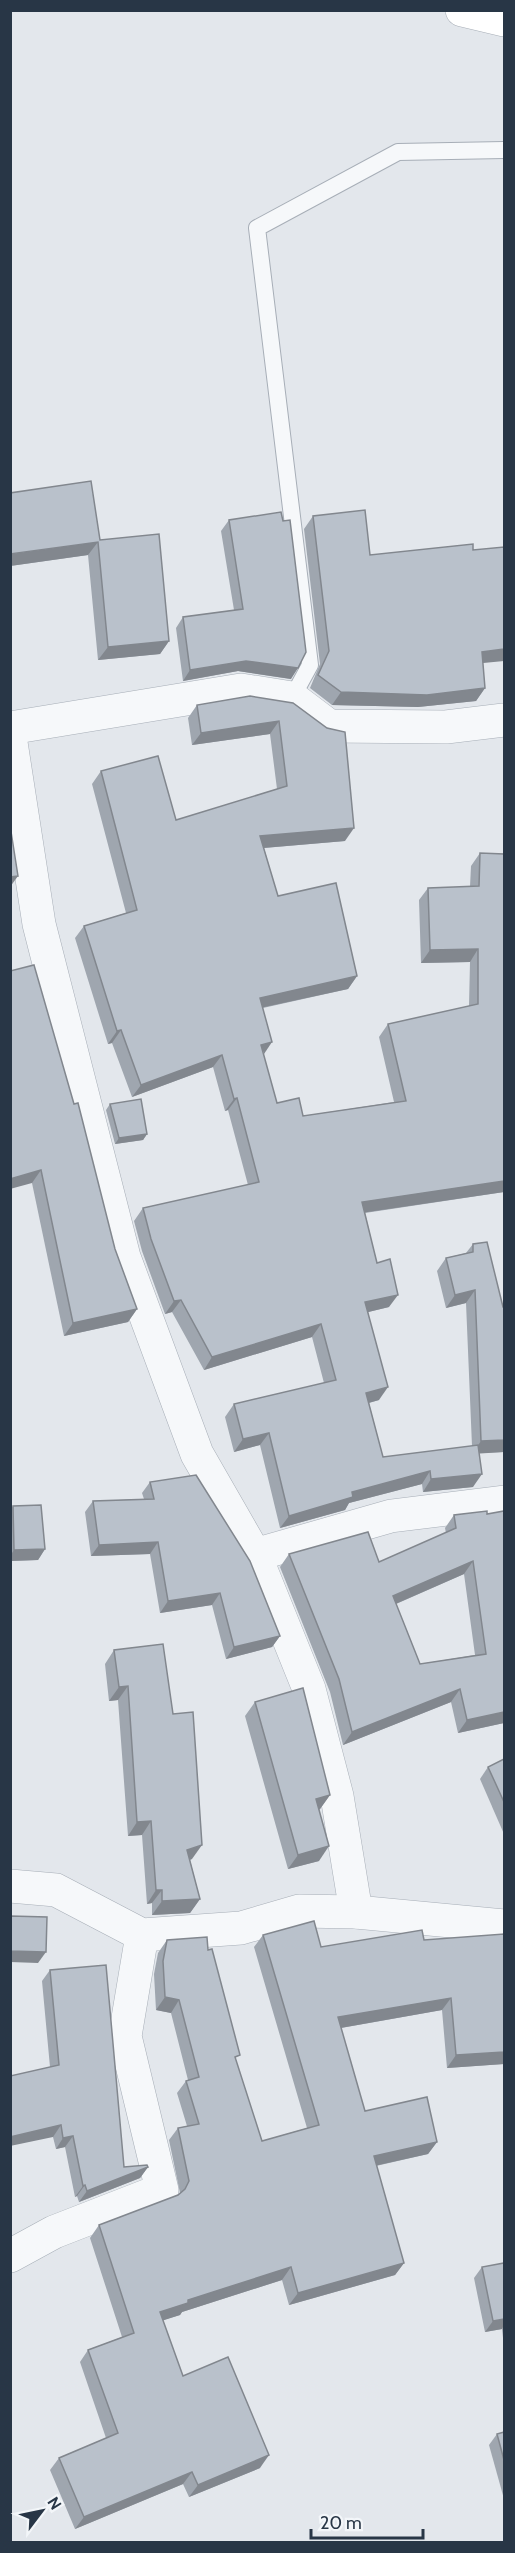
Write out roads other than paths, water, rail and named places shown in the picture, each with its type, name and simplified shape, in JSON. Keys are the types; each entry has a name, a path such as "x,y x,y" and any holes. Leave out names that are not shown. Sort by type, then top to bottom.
{"street":[{"path":"462,10 504,20"},
{"path":"10,728 241,690 292,698 329,726 446,727 504,720"},
{"path":"10,736 39,924 124,1257 196,1454 255,1555 309,1689 338,1796 357,1912"},
{"path":"255,1555 391,1516 504,1502"},
{"path":"10,1886 56,1890 142,1935 241,1929 299,1911 357,1912 504,1926"},
{"path":"10,2256 54,2232 162,2190 125,2036 142,1935"}],"lane":[{"path":"292,698 310,665 256,228 398,152 504,150"}]}
